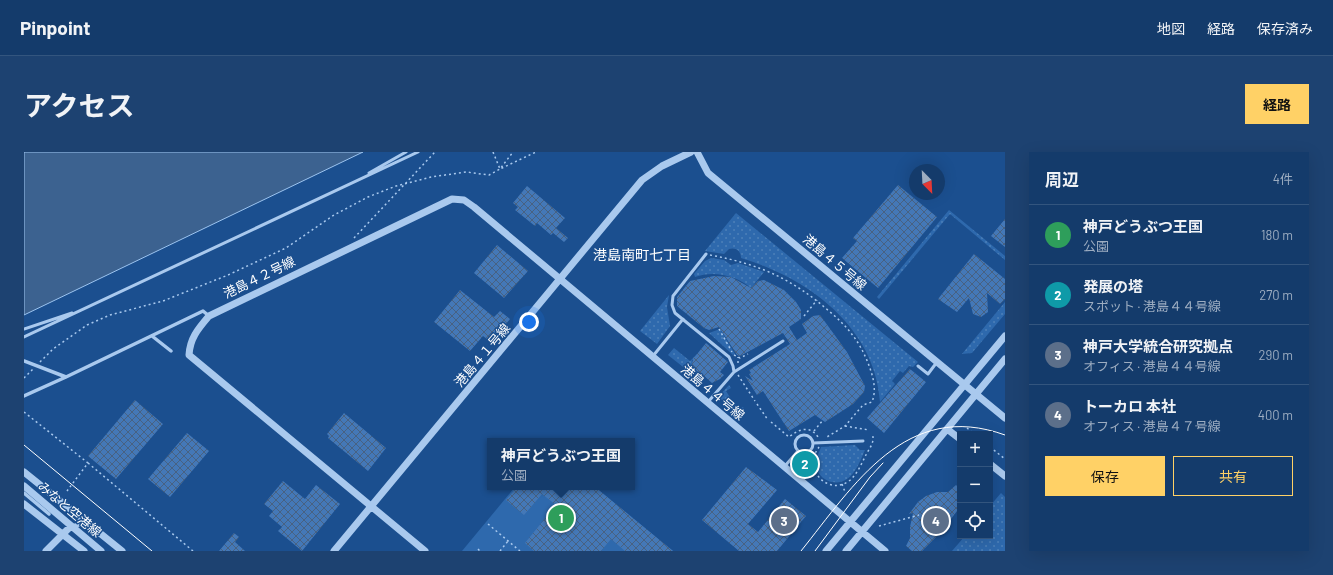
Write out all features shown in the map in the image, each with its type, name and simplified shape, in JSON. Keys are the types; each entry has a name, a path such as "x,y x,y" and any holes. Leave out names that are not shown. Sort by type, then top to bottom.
{"street":[{"name":"港島４１号線","path":"334,551 642,180 662,166 691,152"},
{"name":"港島４５号線","path":"697,152 708,172 1005,418"},
{"name":"港島４２号線","path":"371,506 189,355 190,345 194,334 209,316 452,199 464,200 560,280"},
{"name":"港島４４号線","path":"560,280 885,551"},
{"path":"24,396 203,311 209,316"},
{"path":"152,336 171,351"},
{"path":"826,551 1005,336"},
{"path":"846,551 1005,359"},
{"path":"24,361 66,377"},
{"path":"948,429 957,436"},
{"path":"24,466 56,497"},
{"path":"993,466 1005,476"},
{"name":"みなと空港線","path":"24,472 122,551"},
{"name":"みなと空港線","path":"24,486 101,551"},
{"path":"24,493 49,514"},
{"path":"24,504 84,551"},
{"path":"371,506 425,551"},
{"path":"46,551 71,526 89,523"}],"lane":[{"path":"357,181 406,152"},
{"path":"24,337 418,152"},
{"path":"706,254 672,299 674,310 729,357 734,366 734,372"},
{"path":"24,330 87,308"},
{"path":"652,358 683,319"},
{"path":"707,403 734,372 783,341"},
{"path":"918,366 928,374 937,362"},
{"path":"798,451 795,444 796,439 801,436 808,436 813,443"},
{"path":"813,443 863,441"},
{"path":"798,451 808,452 813,443"},
{"path":"784,467 798,451"}],"path":[{"path":"351,241 435,152"},
{"path":"493,152 500,170"},
{"path":"500,170 514,152"},
{"path":"24,378 52,349 87,325 110,315 163,301 196,289 286,248 334,215 361,201 406,184 431,177 466,172 489,175 536,152"},
{"path":"706,254 765,269 792,282 817,300 852,334 863,351 875,390 872,402 863,406 845,426 827,437 818,438"},
{"path":"804,316 817,300"},
{"path":"719,329 735,356 738,357"},
{"path":"738,357 748,354"},
{"path":"738,357 738,374 755,401"},
{"path":"757,404 768,420"},
{"path":"24,412 88,463 193,551"},
{"path":"813,432 822,420"},
{"path":"771,422 789,437"},
{"path":"845,426 869,430"},
{"path":"967,428 970,431"},
{"path":"813,457 814,469 820,479 830,484 842,484 851,479 872,446 874,440 872,433"},
{"path":"993,450 1005,460"},
{"path":"796,467 803,459"},
{"path":"67,490 88,463"},
{"path":"857,471 860,474"},
{"path":"842,484 845,492"},
{"path":"879,526 919,515"},
{"path":"488,524 520,551"},
{"path":"500,551 508,541"}],"shaded area":[{"path":"24,152 363,152 24,315"},
{"path":"949,210 1005,256 1005,260 950,214 879,299 877,297"},
{"path":"736,213 918,362 913,367 909,366 903,373 900,371 892,381 895,384 880,402 875,375 866,351 851,329 834,309 790,278 741,258 740,253 736,249 729,249 724,254 705,251"},
{"path":"711,258 724,260 731,265 738,263 764,272 751,288 739,280 725,275 710,274 695,277 694,274 705,261"},
{"path":"669,295 667,307 670,326 657,344 640,331"},
{"path":"1005,302 1005,314 972,353 962,354"},
{"path":"720,329 735,354 733,355 709,333"},
{"path":"674,348 690,361 697,354 702,359 692,360 693,372 697,378 668,355"},
{"path":"729,385 731,388 726,391 738,410 743,407 745,411 742,416 718,397"},
{"path":"855,445 860,450 865,450 858,466 847,479 842,482 831,482 822,477 817,468 816,462 821,447"},
{"path":"513,490 599,490 673,551 462,551"},
{"path":"1001,493 1005,497 1005,551 952,551 962,539 993,539 993,502"}],"building":[{"path":"898,185 909,194 909,200 916,200 937,217 878,288 842,258 857,241 853,238"},
{"path":"527,186 565,218 556,228 568,238 564,242 553,233 551,235 537,223 535,226 515,210 518,207 513,203"},
{"path":"1005,219 1005,247 991,236"},
{"path":"497,245 528,271 504,298 474,273"},
{"path":"974,254 1005,279 1005,299 1000,304 987,293 988,312 981,317 973,314 969,298 957,312 938,299"},
{"path":"714,276 731,277 751,288 758,281 764,280 784,290 796,302 801,310 801,319 789,327 797,340 807,333 802,324 813,316 820,315 847,352 865,386 864,392 853,404 825,422 815,415 789,431 763,391 757,395 745,376 753,381 749,374 751,373 749,370 790,344 783,333 740,356 737,355 719,327 709,330 704,328 677,306 677,297 690,281"},
{"path":"460,290 494,317 500,311 510,319 491,342 483,336 470,351 434,322"},
{"path":"706,343 728,362 720,372 724,375 712,383 704,376 700,381 693,372 693,359"},
{"path":"910,369 926,382 884,433 867,418"},
{"path":"135,400 163,424 116,479 88,456"},
{"path":"344,413 386,448 368,471 328,438 329,436 327,434"},
{"path":"187,433 209,451 170,497 148,479"},
{"path":"746,467 777,490 748,524 758,532 785,499 806,516 777,551 739,551 702,520"},
{"path":"283,481 305,499 316,485 340,504 302,551 278,531 282,527 269,516 273,511 264,504"},
{"path":"956,485 957,486 957,511 942,531 922,551 912,551 906,546 910,538 910,527 913,513 909,514 918,502 926,496 937,492 948,492"},
{"path":"514,490 553,490 562,498 569,490 599,490 673,551 625,551 611,539 601,551 534,551 525,543 556,505 542,494 524,515 506,500"},
{"path":"234,533 239,537 235,542 245,551 219,551"}],"tram line":[{"path":"801,551 841,500 863,476 886,455 911,438 939,429 970,427 1005,435"},
{"path":"24,445 152,551"},
{"path":"815,551 870,477 883,463"}],"place":[{"name":"発展の塔","path":"805,464"},
{"name":"神戸どうぶつ王国","path":"561,518"},
{"name":"神戸大学統合研究拠点","path":"784,521"},
{"name":"トーカロ 本社","path":"936,521"}],"district":[{"name":"港島南町七丁目","path":"642,254"}]}
